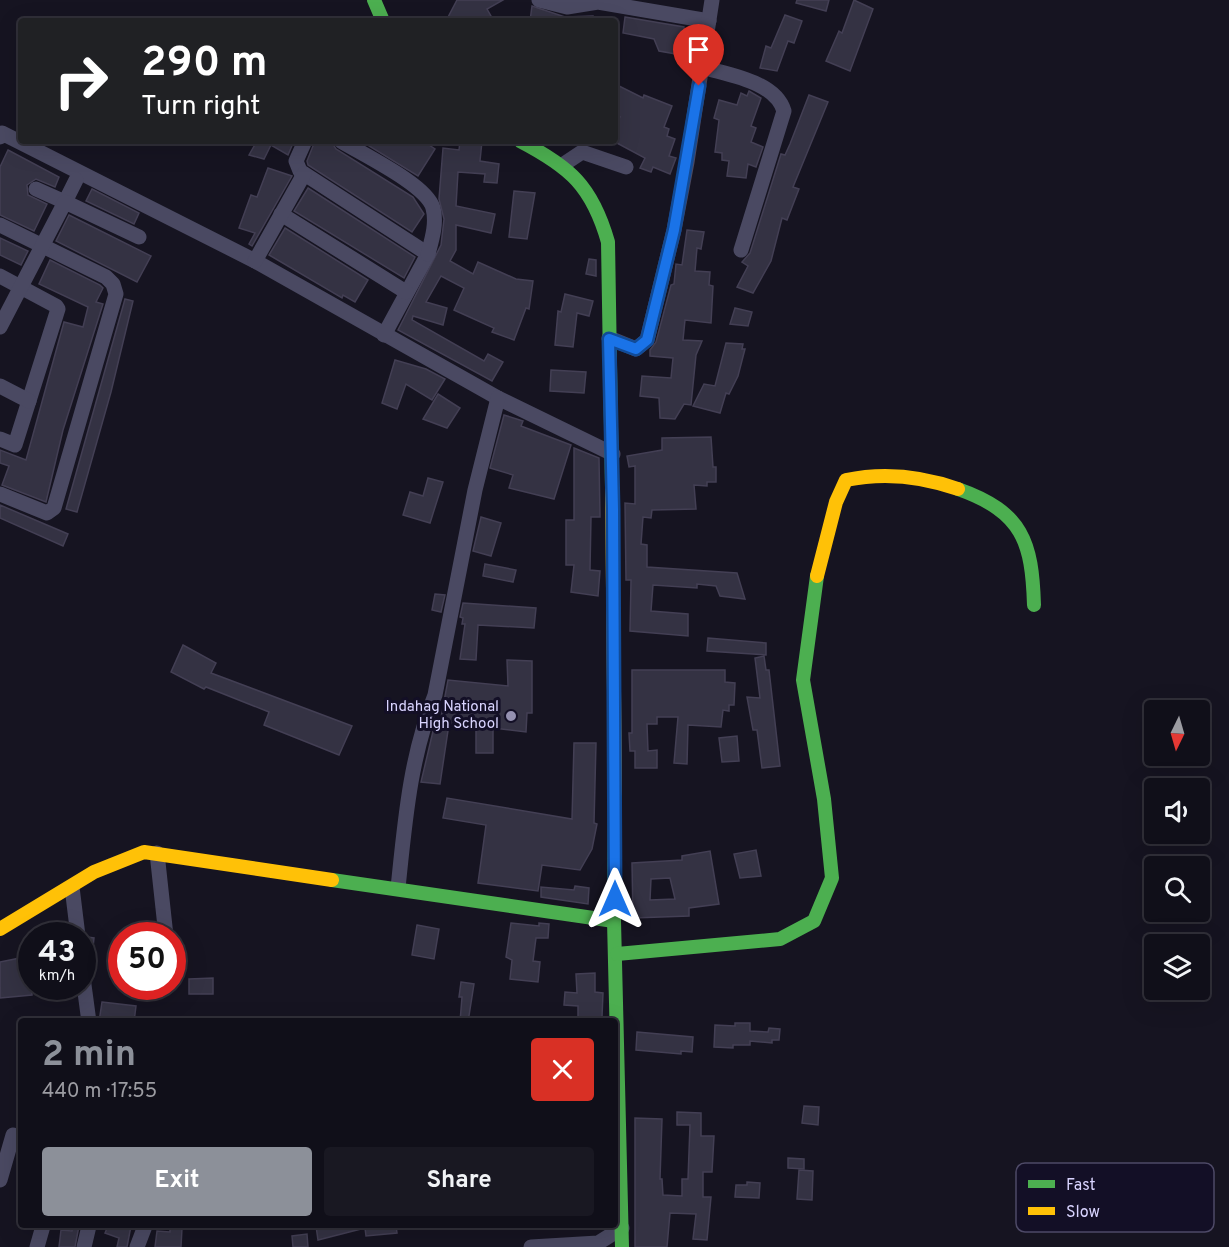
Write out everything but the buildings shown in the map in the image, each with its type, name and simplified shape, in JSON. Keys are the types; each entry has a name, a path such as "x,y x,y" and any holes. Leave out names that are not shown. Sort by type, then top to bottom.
{"main road":[{"path":"374,0 382,18"},
{"path":"526,144 564,164 588,190 602,216 608,242 613,454 616,744 614,921 617,954 617,1018"},
{"path":"617,954 780,939 814,921 832,878 824,799 803,680 818,571 836,502 846,480 867,474 892,474 937,483 976,495 1012,520 1026,539 1032,566 1034,605"},
{"path":"0,929 134,853 157,853 614,921"},
{"path":"618,1146 622,1247"}],"street":[{"path":"539,0 567,6 598,2 709,21"},
{"path":"609,339 636,349 647,340 674,230 712,0"},
{"path":"702,67 751,82 772,94 781,103 783,111 741,250"},
{"path":"0,137 2,133 18,141"},
{"path":"24,144 255,261 498,398 613,454"},
{"path":"304,144 296,161 304,174 428,254"},
{"path":"346,144 417,187 430,199 434,210 434,228 428,254 384,335"},
{"path":"564,164 582,153 626,167"},
{"path":"255,261 304,174"},
{"path":"0,327 76,180"},
{"path":"36,189 139,237"},
{"path":"281,214 406,292"},
{"path":"0,225 42,243 106,277 113,284 116,294 54,508 47,513 0,494"},
{"path":"0,276 58,309 15,445 0,439"},
{"path":"0,386 29,401"},
{"path":"398,888 408,788 422,726 435,695 475,490 498,398"},
{"path":"157,853 164,922"},
{"path":"72,888 76,922"},
{"path":"86,1000 88,1018"},
{"path":"0,1180 11,1134"},
{"path":"38,1247 43,1228"},
{"path":"84,1247 89,1228"},
{"path":"137,1247 144,1228"},
{"path":"531,1247 598,1243 622,1228"}],"traffic: fast":[{"path":"374,0 382,18"},
{"path":"525,144 553,160 577,180 595,206 608,242 612,487"},
{"path":"958,489 997,508 1020,532 1030,564 1034,605"},
{"path":"617,954 780,939 814,921 832,878 824,799 803,680 817,576"},
{"path":"615,792 616,1018"},
{"path":"332,880 614,921"},
{"path":"618,1084 622,1247"}],"traffic: slow":[{"path":"817,576 836,502 846,480 874,476 916,478 958,489"},
{"path":"612,487 615,792"},
{"path":"0,929 94,872 144,852 332,880"}],"place":[{"name":"Indahag National High School","path":"511,716"}],"route":[{"path":"615,899 613,454 609,339 636,349 647,340 674,230 699,86"}]}
